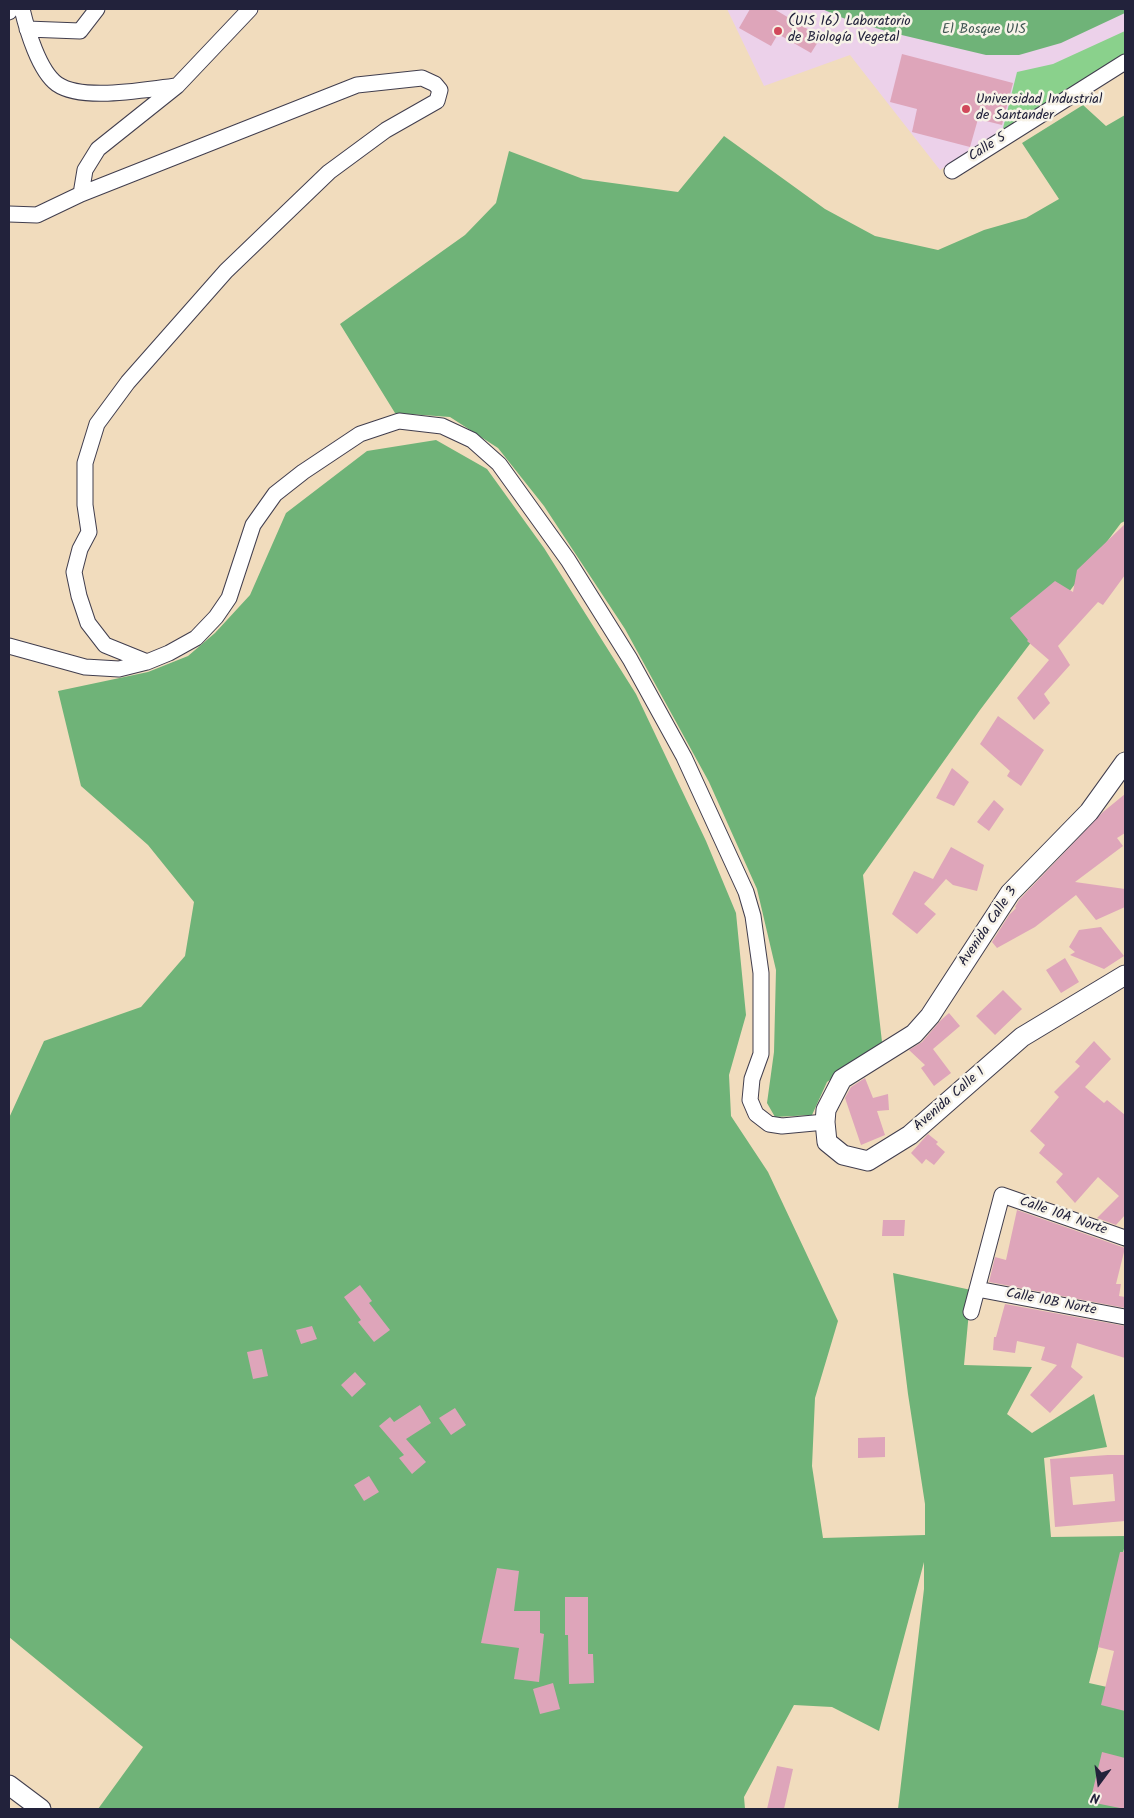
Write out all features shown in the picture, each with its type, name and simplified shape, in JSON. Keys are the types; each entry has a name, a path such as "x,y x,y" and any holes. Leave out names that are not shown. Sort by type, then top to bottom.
{"street":[{"path":"22,9 27,29 45,69 56,83 69,90 94,94 177,86"},
{"path":"80,31 83,9"},
{"path":"80,31 97,9"},
{"path":"81,194 85,170 98,149 177,86 250,9"},
{"path":"27,29 80,31"},
{"name":"Calle 5","path":"952,171 1125,62"},
{"path":"9,214 37,215 81,194 357,85 422,78 435,84 440,90 437,101 386,130 329,172 226,271 128,382 97,424 84,463 85,505 89,532 80,549 74,572 79,596 88,623 106,644 147,662"},
{"path":"9,646 84,666 119,669 147,662 169,653 196,638 216,617 230,598 252,525 274,494 303,472 360,434 399,421 442,426 472,440 499,464 568,560 630,659 684,757 746,892 753,916 761,973 761,1054 752,1079 750,1100 756,1114 769,1124 782,1126 825,1122"},
{"path":"9,655 28,652"},
{"name":"Avenida Calle 3","path":"825,1122 826,1110 842,1079 914,1034 930,1016 1010,893 1089,812 1125,762"},
{"name":"Avenida Calle 1","path":"825,1122 827,1142 843,1155 868,1161 910,1135 1022,1037 1125,975"},
{"name":"Calle 10A Norte","path":"977,1289 1002,1195 1125,1238"},
{"path":"971,1312 977,1289"},
{"name":"Calle 10B Norte","path":"977,1289 1125,1317"},
{"path":"9,1785 41,1809"}],"shaded area":[{"name":"Universidad Industrial de Santander","path":"727,9 1125,9 1125,58 940,170 850,55 764,86"}],"green space":[{"name":"El Bosque UIS","path":"822,9 1125,9 1125,13 1061,43 1019,55 986,55 889,32 843,18"},
{"path":"1125,31 1125,58 1002,132 1017,72 1053,64"},
{"path":"1083,105 1106,126 1125,115 1125,521 1121,523 980,710 863,875 882,1042 827,1082 812,1115 775,1117 767,1103 774,1052 776,970 757,889 709,782 625,629 544,506 498,448 450,417 395,413 340,324 465,235 496,203 509,151 583,179 678,192 724,136 825,209 875,236 938,250 984,230 1026,218 1059,199 1022,143"},
{"path":"436,440 487,469 544,548 636,694 706,841 736,913 746,1015 729,1075 731,1116 768,1172 838,1321 815,1398 812,1466 823,1538 925,1535 925,1504 908,1394 893,1273 971,1290 964,1365 1032,1367 1007,1414 1032,1433 1094,1394 1107,1447 1044,1458 1051,1537 1125,1536 1125,1545 1089,1683 1125,1691 1125,1809 898,1809 924,1589 924,1562 879,1731 832,1707 794,1705 744,1797 745,1809 98,1809 143,1747 9,1637 9,1118 44,1041 141,1007 185,956 194,902 148,845 81,786 58,691 148,672 188,656 215,633 250,595 286,513 367,451"}],"building":[{"name":"(UIS 16) Laboratorio de Biología Vegetal","path":"750,9 774,9 821,37 811,53 778,34 771,46 739,28"},
{"path":"902,54 1013,83 1002,125 978,119 970,147 912,132 917,109 890,102"},
{"path":"1125,524 1125,575 1103,605 1098,602 1058,646 1070,665 1044,694 1050,703 1034,720 1017,698 1049,660 1027,641 1010,618 1055,581 1073,592 1077,570"},
{"path":"998,716 1044,750 1021,786 1007,776 1010,771 980,744"},
{"path":"952,768 969,782 954,806 936,798"},
{"path":"1125,794 1125,833 1117,838 1123,846 1075,882 1125,889 1125,907 1096,920 1076,895 1035,927 997,948 992,942 1009,915 1016,908 1019,900 1103,812"},
{"path":"994,800 1004,809 989,831 977,822"},
{"path":"951,847 984,865 977,891 953,885 946,879 924,904 936,914 917,934 892,914 914,871 933,879"},
{"path":"1101,927 1124,956 1104,969 1070,955 1075,952 1069,947 1079,930"},
{"path":"1065,958 1079,982 1061,993 1046,970"},
{"path":"1003,990 1022,1009 995,1035 976,1016"},
{"path":"949,1013 960,1026 933,1049 951,1073 934,1086 921,1068 925,1065 909,1050 922,1042"},
{"path":"1094,1041 1111,1059 1085,1087 1104,1103 1107,1100 1125,1115 1125,1215 1116,1225 1097,1218 1119,1196 1098,1177 1075,1203 1056,1182 1063,1174 1039,1153 1045,1145 1030,1131 1059,1097 1054,1092 1080,1066 1075,1062"},
{"path":"865,1078 873,1098 888,1094 889,1110 877,1111 885,1135 861,1145 845,1098 851,1087"},
{"path":"928,1134 938,1142 936,1144 945,1152 934,1165 926,1159 922,1164 911,1153"},
{"path":"1017,1210 1125,1248 1116,1284 1121,1284 1119,1296 1125,1297 1125,1308 989,1282 995,1257 1006,1260"},
{"path":"883,1220 905,1220 904,1236 882,1236"},
{"path":"360,1285 372,1301 369,1303 390,1330 374,1342 358,1322 361,1320 344,1297"},
{"path":"1005,1304 1125,1326 1125,1358 1077,1343 1071,1367 1083,1377 1050,1413 1030,1395 1057,1365 1041,1360 1045,1347 1017,1341 1015,1353 993,1350 994,1337 996,1337"},
{"path":"312,1326 317,1339 301,1344 296,1330"},
{"path":"262,1349 268,1376 253,1379 247,1352"},
{"path":"355,1372 366,1384 352,1397 341,1385"},
{"path":"420,1405 431,1423 406,1439 426,1462 412,1474 399,1458 404,1455 379,1426 390,1417 394,1422"},
{"path":"455,1408 466,1425 451,1435 439,1418"},
{"path":"885,1437 885,1457 858,1458 858,1438"},
{"path":"1125,1455 1125,1521 1055,1527 1050,1459","holes":["1113,1474 1115,1501 1073,1505 1070,1477"]},
{"path":"369,1476 379,1492 364,1501 354,1485"},
{"path":"1120,1552 1125,1552 1125,1711 1101,1705 1114,1651 1098,1647"},
{"path":"497,1568 519,1571 514,1611 540,1611 540,1633 544,1634 539,1682 514,1679 519,1648 481,1643"},
{"path":"565,1597 588,1597 588,1654 593,1654 594,1683 569,1684 568,1635 565,1635"},
{"path":"553,1683 560,1709 540,1714 533,1689"},
{"path":"1102,1752 1125,1758 1125,1809 1090,1802"},
{"path":"777,1766 793,1769 784,1809 767,1809"}],"place":[{"name":"(UIS 16) Laboratorio de Biología Vegetal","path":"778,31"},
{"name":"Universidad Industrial de Santander","path":"966,109"}]}
